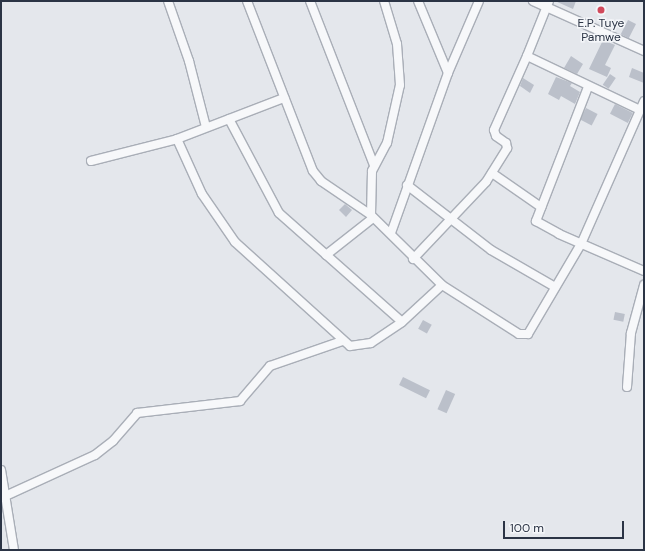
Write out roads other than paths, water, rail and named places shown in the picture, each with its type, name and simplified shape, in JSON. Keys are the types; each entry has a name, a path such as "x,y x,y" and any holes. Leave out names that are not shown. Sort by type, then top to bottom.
{"street":[{"path":"168,1 189,61 206,127"},
{"path":"247,1 313,171 321,181 372,217 391,233 413,259 442,285 507,328 524,335 531,330 581,244 644,101"},
{"path":"310,1 374,165"},
{"path":"372,217 370,184 374,165 387,143 400,85 396,38 384,1"},
{"path":"418,1 448,73"},
{"path":"391,233 448,73 479,1"},
{"path":"533,1 548,4 644,51"},
{"path":"413,259 492,173 508,145 496,136 494,130 548,4"},
{"path":"527,56 588,87 640,110"},
{"path":"588,87 536,218 539,224 644,271"},
{"path":"91,161 177,139 284,98"},
{"path":"229,119 279,213 402,322"},
{"path":"177,139 202,194 235,242 342,341 361,347 402,322 442,285"},
{"path":"492,173 541,207"},
{"path":"407,185 449,220 491,250 556,287"},
{"path":"326,255 372,217"},
{"path":"628,387 631,333 644,285"},
{"path":"4,498 95,455 113,441 137,413 150,409 240,401 270,366 342,341"},
{"path":"1,470 4,498 14,550"}],"place":[{"name":"E.P. Tuye Pamwe","path":"601,10"}]}
